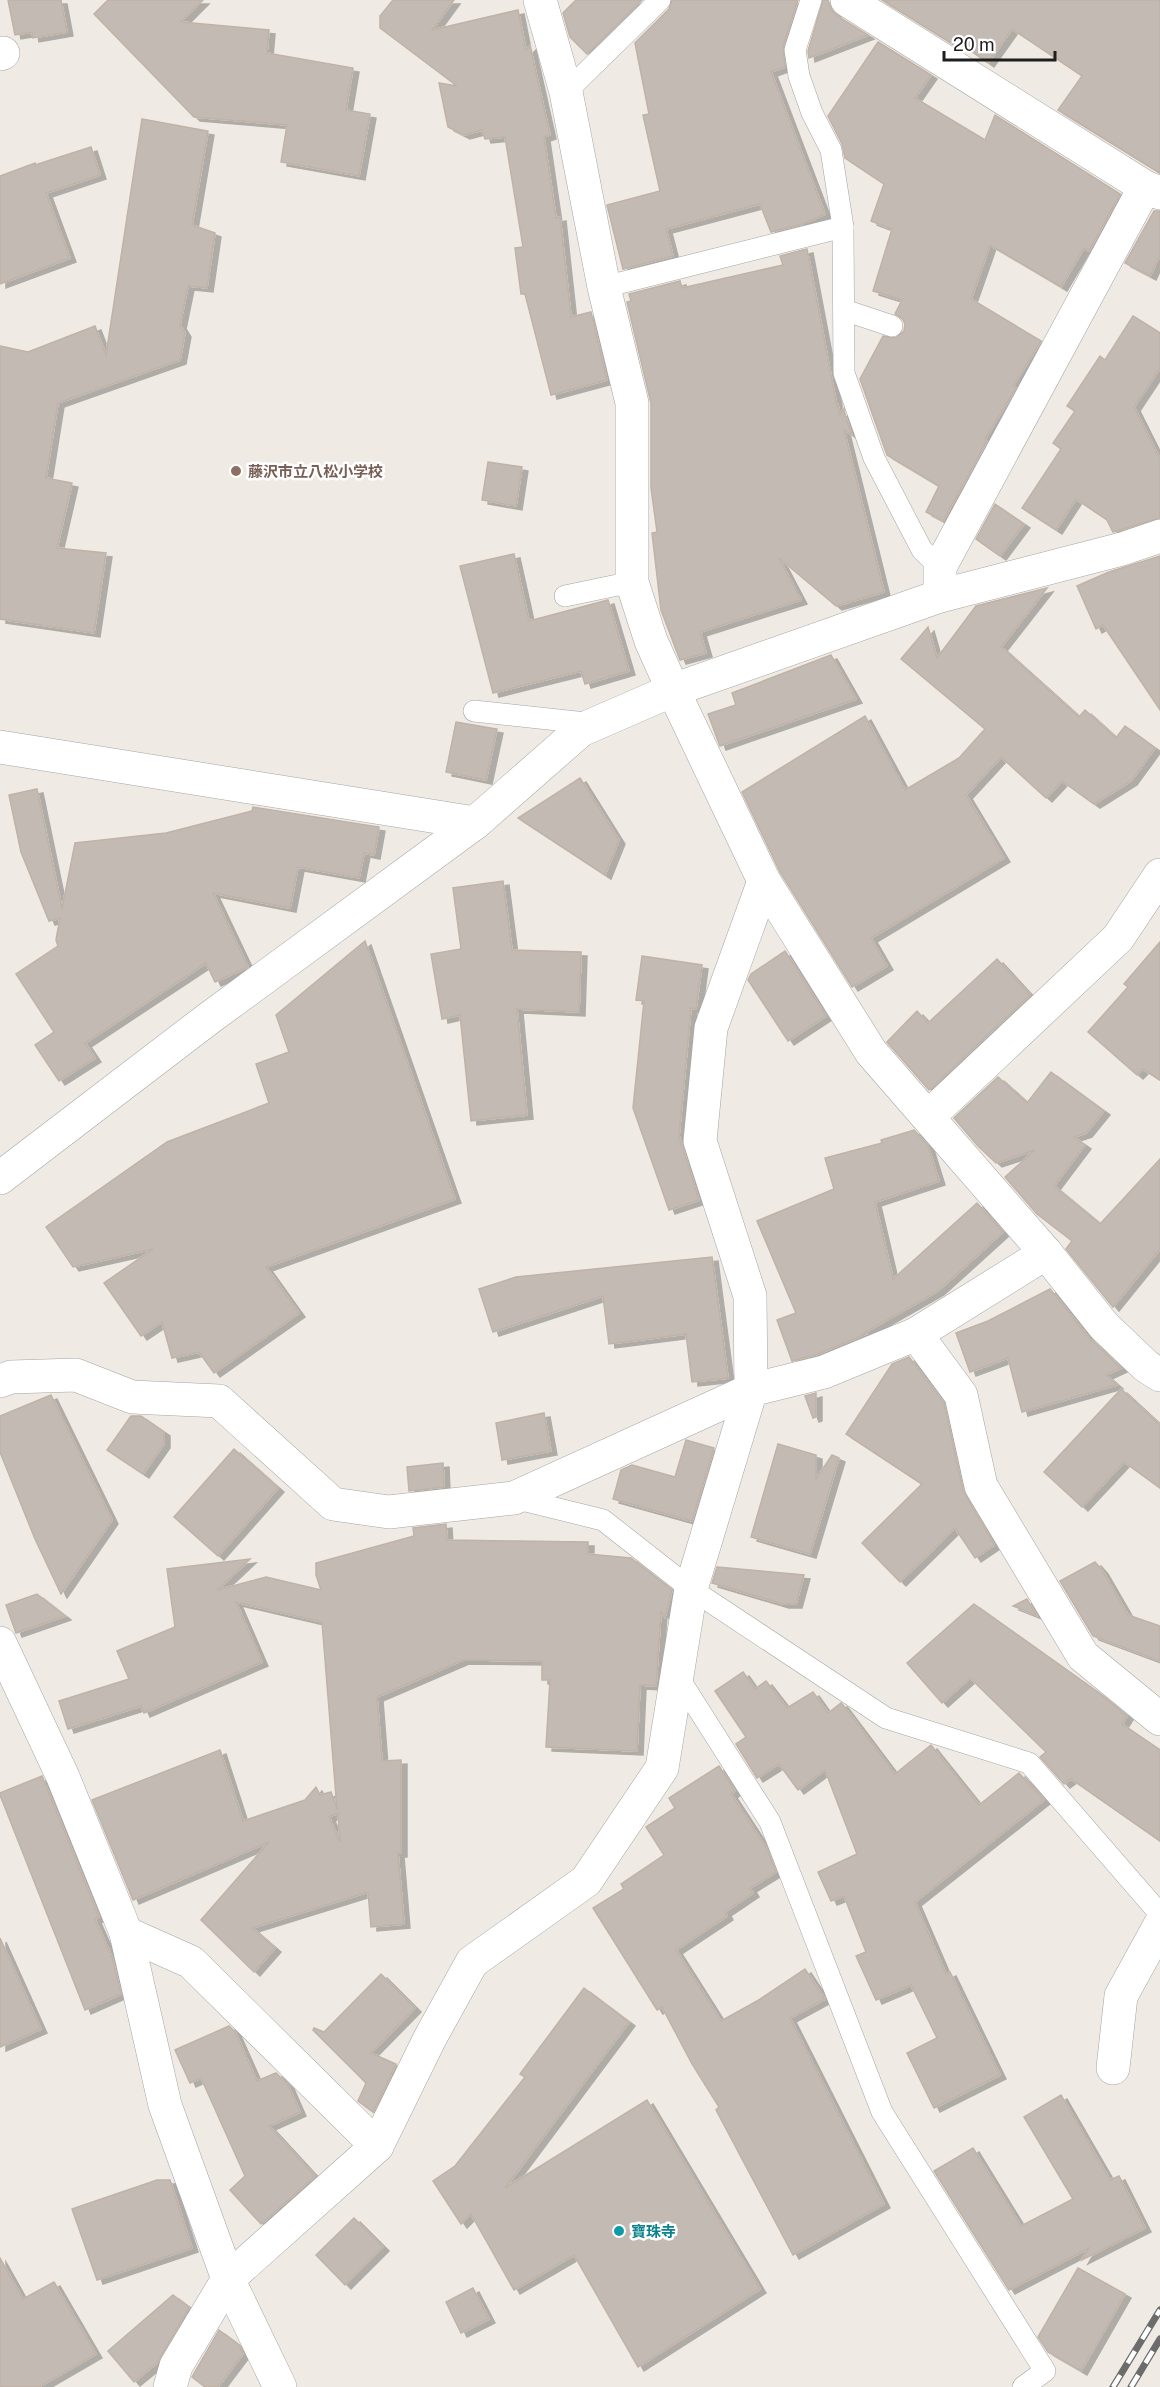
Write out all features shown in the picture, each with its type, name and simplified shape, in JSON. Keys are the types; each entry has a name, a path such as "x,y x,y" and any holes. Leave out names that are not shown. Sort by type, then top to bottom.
{"street":[{"path":"540,0 566,92 604,287 632,403 632,582 651,641 673,690 764,881 871,1052 1046,1253 1104,1326 1146,1366 1160,1375"},
{"path":"847,0 1153,190 940,582"},
{"path":"0,1178 208,1020 475,823 581,730 673,690 940,582 1122,549 1160,536"},
{"path":"0,747 475,823"},
{"path":"928,1117 1118,938 1160,875"},
{"path":"170,2387 176,2366 228,2279 377,2146 430,2038 472,1962 586,1881 662,1768 691,1589 751,1390 750,1296 700,1141 711,1028 764,881"},
{"path":"0,1381 11,1377 76,1375 132,1397 219,1401 333,1504 389,1512 514,1498 751,1390 824,1372 916,1334 1046,1253"},
{"path":"916,1334 961,1395 981,1486 1083,1656 1160,1719"},
{"path":"0,1643 63,1777 126,1933 165,2105 228,2279 280,2387"},
{"path":"1113,2068 1121,1996 1160,1925"},
{"path":"126,1933 191,1962 377,2146"}],"lane":[{"path":"566,92 660,0"},
{"path":"811,0 795,50 799,76 812,113 831,150 843,227 844,373 874,458 940,582"},
{"path":"604,287 843,227"},
{"path":"844,310 892,326"},
{"path":"566,596 632,582"},
{"path":"474,711 596,724"},
{"path":"514,1498 603,1520 691,1589 885,1718 1029,1763 1160,1914"},
{"path":"678,1677 770,1822 882,2112 1045,2371 1023,2387"}],"building":[{"path":"8,0 61,0 67,32 33,38 32,32 15,35"},
{"path":"108,0 203,0 181,22 269,30 267,53 353,68 346,110 370,114 359,176 281,162 287,125 194,117 94,14"},
{"path":"393,0 454,0 432,30 518,10 526,50 530,46 550,135 544,137 556,218 560,217 571,317 591,312 607,380 551,395 525,294 521,294 515,248 523,247 505,137 485,139 482,130 464,135 448,127 439,83 457,86 380,28 380,16"},
{"path":"576,0 642,0 587,54 570,37 563,13"},
{"path":"672,0 798,0 783,46 785,67 771,72 825,214 802,224 771,232 760,204 666,229 673,256 623,269 607,205 660,191 643,115 649,114 635,43 669,9"},
{"path":"823,0 828,0 837,16 868,35 809,58 808,51"},
{"path":"882,0 1160,0 1160,173 1058,110 1082,76 1012,29 988,63 954,39 951,43"},
{"path":"878,42 931,75 915,98 985,140 995,115 1120,194 1089,251 1084,248 1061,287 990,245 971,299 1041,341 1013,386 1016,388 985,439 987,441 943,521 926,512 939,486 887,455 860,379 883,336 895,338 904,331 905,324 902,318 895,314 902,300 873,291 892,229 871,221 884,184 845,158 842,144 828,116"},
{"path":"142,119 208,131 192,225 215,233 207,288 188,286 180,325 185,333 180,360 58,403 46,478 72,483 57,548 106,553 94,633 0,619 0,346 28,352 95,326 106,355"},
{"path":"91,147 100,175 46,193 70,258 0,284 0,176"},
{"path":"1154,211 1160,211 1160,255 1150,276 1125,263"},
{"path":"807,249 837,407 838,405 840,415 843,409 852,435 844,430 884,592 836,606 779,558 801,600 700,632 706,653 680,660 661,610 652,533 657,532 651,488 651,403 627,302 631,301 629,294 680,281 682,288 783,265 780,256"},
{"path":"1133,316 1160,333 1160,368 1134,407 1160,459 1160,518 1113,532 1107,520 1076,499 1056,530 1022,508 1061,449 1053,443 1075,411 1067,406 1100,356 1105,360"},
{"path":"488,462 522,467 516,506 482,500"},
{"path":"995,504 1024,524 1000,556 976,539"},
{"path":"514,554 529,621 608,600 629,671 585,684 581,671 493,693 460,566"},
{"path":"1160,556 1160,710 1103,625 1096,629 1077,586 1109,572"},
{"path":"1047,588 1001,647 1079,717 1085,710 1116,738 1125,726 1155,748 1131,781 1094,804 1062,781 1046,798 1001,757 966,795 1004,858 871,938 887,966 852,987 780,872 742,792 865,716 905,790 959,758 985,729 901,659 928,627 937,658 976,606"},
{"path":"831,655 856,699 720,746 708,714 736,705 732,693"},
{"path":"456,722 497,729 486,780 446,772"},
{"path":"580,778 619,840 605,875 518,818"},
{"path":"37,789 62,909 75,843 166,833 252,811 253,807 379,827 374,855 364,853 359,878 298,867 290,908 213,893 248,967 215,982 206,963 85,1043 95,1058 59,1081 35,1045 54,1032 16,974 58,946 56,940 60,918 49,921 21,852 9,795"},
{"path":"503,881 512,950 581,952 579,1012 517,1009 527,1115 471,1121 460,1015 442,1019 431,954 461,949 453,888"},
{"path":"365,941 455,1199 266,1267 299,1313 214,1373 199,1352 172,1358 162,1322 141,1336 104,1283 153,1249 73,1267 46,1227 167,1142 269,1103 256,1064 289,1052 276,1015"},
{"path":"1160,942 1160,1080 1143,1069 1137,1075 1088,1032 1128,987 1124,984"},
{"path":"785,951 826,1016 788,1041 748,980 751,974"},
{"path":"642,956 702,965 696,1009 691,1008 679,1136 699,1200 669,1210 633,1108 644,1001 636,1000"},
{"path":"997,959 1030,995 929,1090 887,1042 917,1011 928,1023"},
{"path":"1051,1072 1104,1111 1086,1133 1074,1137 1085,1145 1054,1186 1100,1224 1160,1159 1160,1249 1113,1307 1066,1249 1072,1241 1037,1214 1005,1177 1035,1150 996,1163 954,1118 998,1077 1027,1103"},
{"path":"914,1130 928,1146 939,1181 875,1202 893,1279 977,1203 1003,1232 938,1291 864,1333 866,1334 818,1354 792,1361 777,1320 796,1313 757,1221 834,1189 825,1158 882,1143 881,1140"},
{"path":"712,1257 728,1378 692,1382 686,1334 609,1344 603,1296 493,1332 479,1289 516,1277"},
{"path":"1050,1289 1089,1338 1121,1368 1106,1375 1117,1385 1022,1412 1008,1358 970,1372 956,1333 988,1321"},
{"path":"909,1357 944,1403 963,1490 994,1545 975,1558 955,1528 900,1582 862,1543 922,1484 846,1434 892,1364"},
{"path":"1121,1389 1160,1425 1160,1488 1124,1462 1082,1507 1044,1472"},
{"path":"816,1393 816,1417 813,1418 805,1396"},
{"path":"51,1395 112,1520 61,1594 35,1539 0,1452 0,1416"},
{"path":"544,1413 551,1451 502,1460 496,1423"},
{"path":"131,1416 141,1416 164,1432 164,1444 143,1474 107,1450"},
{"path":"686,1440 714,1448 692,1521 613,1499 621,1470 632,1465 675,1477"},
{"path":"778,1444 816,1455 816,1479 832,1455 839,1458 810,1554 751,1537"},
{"path":"234,1449 278,1488 218,1556 174,1517"},
{"path":"443,1463 444,1487 409,1491 407,1467"},
{"path":"446,1524 447,1540 588,1542 588,1554 631,1558 672,1590 665,1617 661,1612 656,1686 640,1685 637,1751 546,1747 550,1680 542,1680 542,1661 463,1660 377,1697 382,1761 401,1760 401,1853 398,1853 404,1924 371,1927 368,1892 252,1928 275,1948 254,1972 201,1920 269,1842 133,1900 92,1800 220,1750 243,1821 305,1800 316,1787 320,1795 331,1792 337,1809 322,1622 236,1602 262,1662 144,1713 141,1706 68,1729 59,1701 129,1679 117,1651 175,1627 167,1569 250,1559 217,1590 266,1577 321,1590 316,1575 316,1563 414,1536 413,1528","holes":["338,1813 340,1842 329,1817"]},
{"path":"1095,1562 1128,1615 1160,1626 1160,1661 1093,1636 1060,1581"},
{"path":"717,1567 804,1575 796,1604 783,1604 712,1583"},
{"path":"37,1594 65,1616 16,1633 6,1605"},
{"path":"1027,1599 1036,1615 1013,1606"},
{"path":"974,1604 1099,1693 1127,1716 1122,1724 1160,1750 1160,1841 1071,1779 1064,1784 1040,1757 1046,1752 970,1678 942,1703 907,1663"},
{"path":"743,1672 755,1689 766,1681 787,1708 813,1692 828,1713 841,1703 895,1774 931,1745 979,1805 1019,1773 1044,1800 915,1902 946,1974 950,1972 1000,2075 934,2108 907,2053 937,2038 911,1985 876,2000 856,1956 866,1952 844,1896 831,1901 818,1872 857,1854 825,1770 798,1790 779,1764 757,1778 736,1744 746,1737 715,1691"},
{"path":"719,1766 735,1791 731,1794 767,1849 776,1872 750,1888 753,1893 725,1912 727,1916 676,1950 721,2021 757,2001 805,1969 825,1999 790,2018 884,2204 793,2255 716,2110 719,2107 692,2064 662,2007 657,2010 593,1908 624,1889 621,1884 664,1855 646,1827 675,1808 669,1798"},
{"path":"42,1776 99,1917 95,1919 112,1957 121,1994 85,2010 0,1795 0,1793"},
{"path":"0,1938 41,2029 0,2047"},
{"path":"381,1974 415,2008 371,2053 396,2064 373,2112 358,2101 366,2083 313,2030 314,2028 324,2032"},
{"name":"寶珠寺","path":"584,1988 629,2022 505,2188 647,2100 760,2289 638,2367 574,2255 514,2290 471,2214 461,2224 433,2181 455,2166 525,2077 520,2074"},
{"path":"229,2026 235,2032 257,2081 276,2073 288,2085 300,2112 269,2126 315,2176 261,2224 230,2190 245,2176 201,2078 190,2083 175,2050"},
{"path":"1061,2095 1110,2180 1119,2176 1145,2228 1082,2260 1089,2248 1009,2290 934,2171 973,2148 1021,2226 1073,2199 1024,2117"},
{"path":"157,2180 170,2180 192,2248 97,2280 72,2209"},
{"path":"354,2218 383,2247 345,2285 316,2255"},
{"path":"0,2258 23,2299 54,2282 96,2354 39,2387 0,2387"},
{"path":"1078,2268 1125,2294 1081,2371 1048,2352 1038,2337"},
{"path":"473,2288 489,2319 461,2333 446,2302"},
{"path":"173,2295 189,2307 157,2363 134,2382 108,2351"},
{"path":"219,2330 239,2345 243,2354 218,2387 205,2387 192,2377"}],"railway":[{"path":"1113,2387 1160,2310"},
{"path":"1131,2387 1160,2339"}],"place":[{"name":"藤沢市立八松小学校","path":"236,471"},
{"name":"寶珠寺","path":"619,2231"}]}
